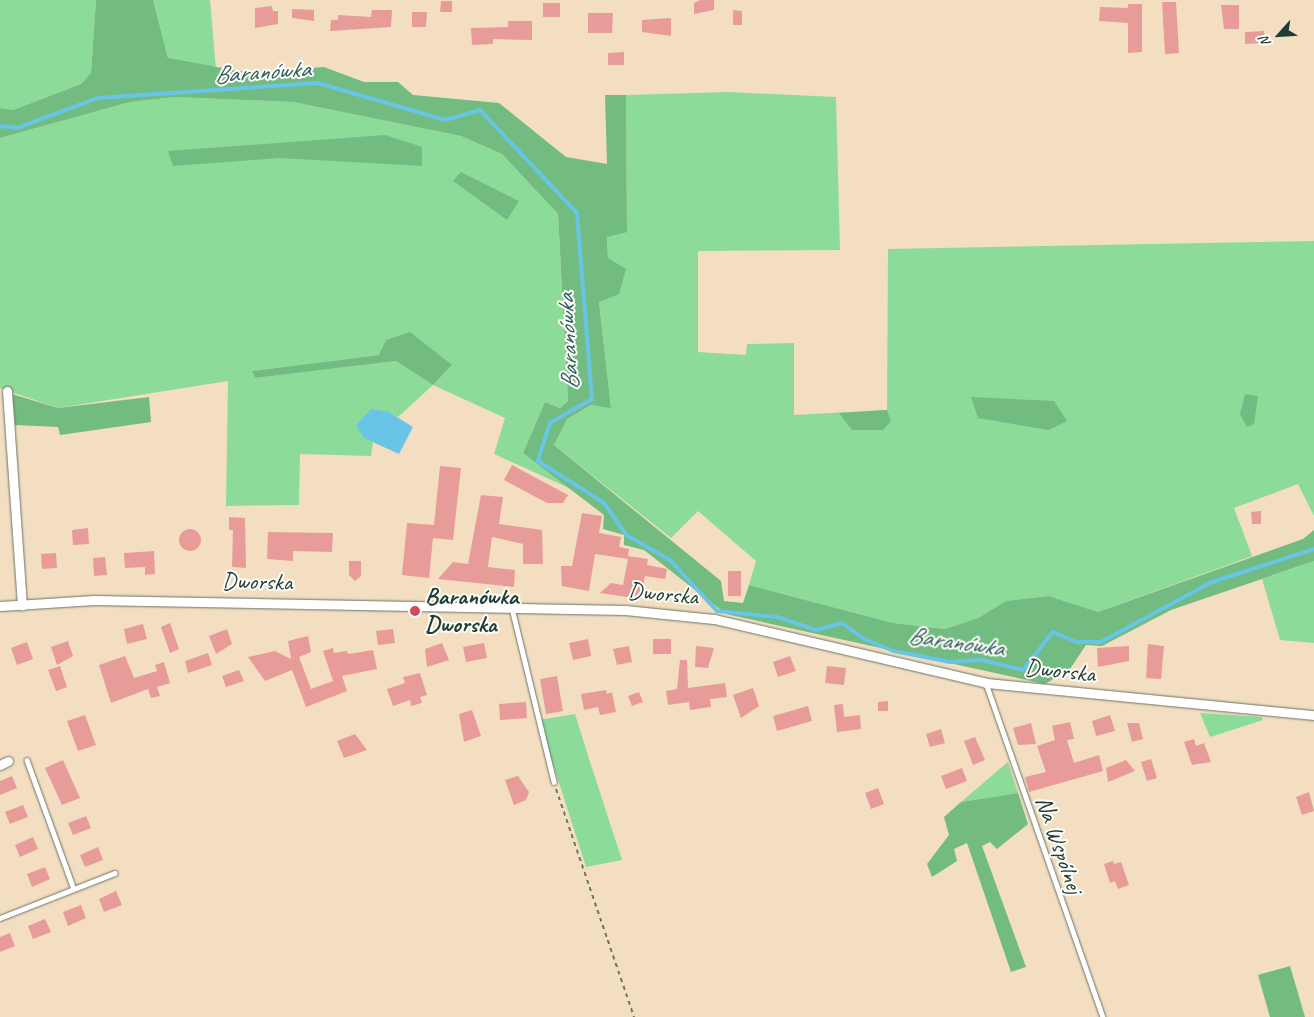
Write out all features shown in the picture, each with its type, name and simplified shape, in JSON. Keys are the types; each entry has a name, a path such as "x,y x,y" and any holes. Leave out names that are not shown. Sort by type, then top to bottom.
{"street":[{"path":"7,390 22,605"},
{"name":"Dworska","path":"0,606 94,600 625,610 714,619 986,683 1314,715"}],"lane":[{"path":"511,607 554,782"},
{"name":"Na Wspólnej","path":"986,683 1103,1017"},
{"path":"27,760 74,889"},
{"path":"0,918 115,874"}],"path":[{"path":"554,782 634,1017"}],"green space":[{"path":"0,0 96,0 91,73 81,84 13,110 0,108"},
{"path":"96,0 153,0 168,58 250,73 324,67 364,82 398,82 413,95 499,103 566,157 607,164 605,95 626,95 627,232 607,237 608,258 626,269 619,294 599,302 611,408 591,405 567,419 554,445 721,581 724,601 743,603 749,585 893,623 945,629 978,618 1006,601 1049,596 1098,612 1303,539 1314,530 1314,561 1171,610 1102,646 1086,645 1070,669 1045,684 726,614 644,550 624,545 624,535 603,529 604,515 523,453 545,402 560,408 568,401 558,214 502,154 461,136 293,102 175,97 130,102 0,138 0,108 13,110 81,84 91,73"},
{"path":"153,0 210,0 216,70 168,58"},
{"path":"728,92 836,97 840,250 698,251 698,352 746,355 747,344 794,343 794,415 887,410 888,249 1314,241 1314,516 1298,484 1234,508 1252,556 1098,612 1049,596 1006,601 978,618 945,629 893,623 749,585 756,561 698,511 671,538 554,445 567,419 591,405 611,407 599,302 608,258 607,236 627,231 626,95"},
{"path":"175,97 293,102 461,136 502,154 558,214 568,401 560,408 545,402 523,453 571,489 494,454 505,418 433,385 398,417 389,412 356,425 373,443 371,456 300,454 299,505 226,506 228,381 58,408 0,388 0,138 130,102","holes":["379,355 452,365 433,385 396,361 255,378 252,371"]},
{"path":"385,135 422,147 422,166 279,158 173,166 168,151"},
{"path":"461,172 519,201 507,220 453,181"},
{"path":"410,332 452,365 433,385 396,361 255,378 252,371 379,355 386,340"},
{"path":"12,394 58,408 149,397 151,422 60,435 58,427 15,425"},
{"path":"1245,394 1258,396 1254,424 1247,427 1240,414"},
{"path":"971,397 1054,401 1067,421 1049,430 978,418"},
{"path":"887,410 891,421 883,430 852,430 839,413"},
{"path":"1314,561 1314,643 1280,640 1262,579"},
{"path":"1200,713 1262,717 1263,720 1210,737"},
{"path":"575,714 622,860 586,867 539,720"},
{"path":"1008,762 1018,793 961,802"},
{"path":"1018,793 1028,824 997,849 990,842 982,846 1026,967 1011,972 967,843 954,849 957,861 932,877 927,864 949,835 944,817 961,802"},
{"path":"1290,966 1305,1017 1270,1017 1258,975"}],"water":[{"path":"371,409 389,412 413,427 399,454 364,438 356,425"}],"building":[{"path":"700,0 714,0 714,10 694,14 694,3"},
{"path":"441,1 452,1 452,12 440,12"},
{"path":"1162,2 1176,2 1179,53 1165,54"},
{"path":"543,3 560,3 560,17 543,17"},
{"path":"1128,4 1142,4 1142,52 1128,53 1128,23 1099,21 1100,7 1128,8"},
{"path":"1221,5 1239,5 1239,29 1224,29"},
{"path":"272,6 273,11 278,11 278,24 255,28 255,8"},
{"path":"292,9 314,10 314,21 292,18"},
{"path":"372,10 392,10 391,27 330,31 331,20 338,20 338,15 371,17"},
{"path":"733,10 742,11 742,25 733,25"},
{"path":"412,12 427,12 426,27 412,27"},
{"path":"588,13 613,13 612,33 588,33"},
{"path":"671,18 671,36 642,32 642,20"},
{"path":"508,21 532,21 532,40 493,39 493,44 472,45 471,28 508,27"},
{"path":"1264,31 1265,43 1245,44 1245,32"},
{"path":"624,52 624,65 608,65 608,53"},
{"path":"512,465 568,495 563,503 547,503 504,480"},
{"path":"440,466 461,468 453,540 433,538 429,578 402,575 407,523 434,525"},
{"path":"481,495 503,497 499,524 542,530 543,564 523,564 523,544 492,537 488,567 515,570 514,587 438,579 453,562 468,564"},
{"path":"1261,511 1261,524 1252,524 1251,512"},
{"path":"582,513 602,516 599,533 621,537 619,547 629,549 628,556 648,559 647,565 667,569 665,579 645,576 641,599 600,593 611,583 623,585 628,559 595,554 589,591 562,586 561,566 572,566"},
{"path":"229,517 245,518 246,568 232,567 233,530 229,530"},
{"path":"88,528 89,544 73,545 72,530"},
{"path":"190,529 200,536 201,540 194,550 190,551 180,544 179,540 186,530"},
{"path":"268,532 333,533 332,552 293,551 293,561 267,559"},
{"path":"154,551 155,574 145,575 145,567 125,568 124,553"},
{"path":"56,553 57,568 42,569 41,554"},
{"path":"105,557 107,575 94,576 93,558"},
{"path":"349,561 361,561 361,576 355,581 349,575"},
{"path":"728,571 741,571 741,596 728,596"},
{"path":"170,623 179,649 170,653 161,627"},
{"path":"143,624 147,639 127,644 124,629"},
{"path":"227,629 232,644 216,654 209,636"},
{"path":"393,629 395,643 378,645 376,631"},
{"path":"308,636 311,652 299,657 311,689 333,681 323,651 333,648 334,653 347,651 348,654 373,650 377,669 342,676 347,691 306,707 292,670 265,681 248,657 275,651 291,659 288,641"},
{"path":"588,639 591,656 573,660 569,643"},
{"path":"653,639 671,639 671,654 653,654"},
{"path":"68,641 73,656 57,665 51,647"},
{"path":"27,642 33,659 17,665 11,648"},
{"path":"442,643 449,660 427,667 425,649"},
{"path":"484,643 487,658 466,662 463,647"},
{"path":"1148,644 1164,646 1161,679 1146,678"},
{"path":"629,646 632,662 617,665 613,649"},
{"path":"696,646 714,648 708,668 695,667"},
{"path":"1129,646 1129,661 1098,667 1097,648"},
{"path":"208,653 212,665 188,673 185,661"},
{"path":"125,656 134,678 157,671 155,665 164,662 170,683 157,687 160,696 151,698 148,689 111,703 99,665"},
{"path":"790,656 796,671 778,677 773,662"},
{"path":"680,660 687,660 688,688 725,683 727,697 710,699 711,707 690,710 689,702 668,705 666,691 677,689"},
{"path":"60,666 67,687 56,691 48,670"},
{"path":"827,666 846,668 844,685 825,683"},
{"path":"239,670 244,681 226,687 222,676"},
{"path":"420,673 427,695 420,697 422,703 411,706 410,700 393,706 387,689 405,683 403,677"},
{"path":"557,676 563,711 546,714 540,679"},
{"path":"753,688 759,706 741,718 733,695"},
{"path":"606,690 607,694 612,692 616,712 600,715 598,707 584,710 581,694"},
{"path":"639,692 643,702 632,706 628,696"},
{"path":"888,701 888,711 878,711 878,702"},
{"path":"526,702 527,718 500,720 499,704"},
{"path":"843,704 844,717 860,715 861,729 837,732 834,705"},
{"path":"808,706 812,721 777,731 773,716"},
{"path":"472,710 481,736 464,742 459,714"},
{"path":"85,715 96,745 78,751 67,721"},
{"path":"1110,715 1115,731 1096,736 1092,721"},
{"path":"1070,722 1074,739 1067,740 1074,763 1099,755 1103,771 1029,792 1025,777 1046,772 1037,746 1055,740 1052,726"},
{"path":"1031,723 1036,744 1018,745 1013,728"},
{"path":"1127,723 1139,723 1143,739 1132,742"},
{"path":"941,729 945,743 930,747 926,734"},
{"path":"355,734 367,750 344,758 337,741"},
{"path":"975,737 985,760 973,765 964,741"},
{"path":"1194,739 1196,746 1204,743 1211,762 1192,765 1184,742"},
{"path":"1151,759 1157,778 1147,781 1141,762"},
{"path":"63,760 80,798 62,805 45,768"},
{"path":"1126,760 1135,771 1108,782 1106,768"},
{"path":"962,768 967,781 946,789 941,776"},
{"path":"12,776 17,788 0,795 0,781"},
{"path":"518,776 529,792 526,800 514,805 505,780"},
{"path":"878,788 884,804 871,809 865,793"},
{"path":"1309,792 1314,811 1302,815 1296,797"},
{"path":"23,805 28,817 10,824 5,812"},
{"path":"86,816 91,828 73,835 68,823"},
{"path":"33,837 38,849 20,857 15,845"},
{"path":"98,847 103,860 85,867 80,855"},
{"path":"1113,861 1114,864 1121,862 1129,885 1118,889 1115,881 1110,883 1104,864"},
{"path":"45,867 50,879 32,887 27,874"},
{"path":"116,891 122,905 104,912 99,899"},
{"path":"81,905 86,918 68,926 63,912"},
{"path":"45,919 51,932 33,939 28,926"},
{"path":"10,933 15,946 0,952 0,937"}],"waterway":[{"name":"Baranówka","path":"0,126 17,128 98,98 318,83 445,120 480,110 577,213 592,399 550,423 538,461 604,503 626,535 670,560 717,611 777,617 816,630 842,623 864,639 894,651 950,662 981,660 1023,670 1053,632 1076,642 1101,642 1212,582 1314,549"}],"place":[{"name":"Baranówka Dworska","path":"415,611"}]}
